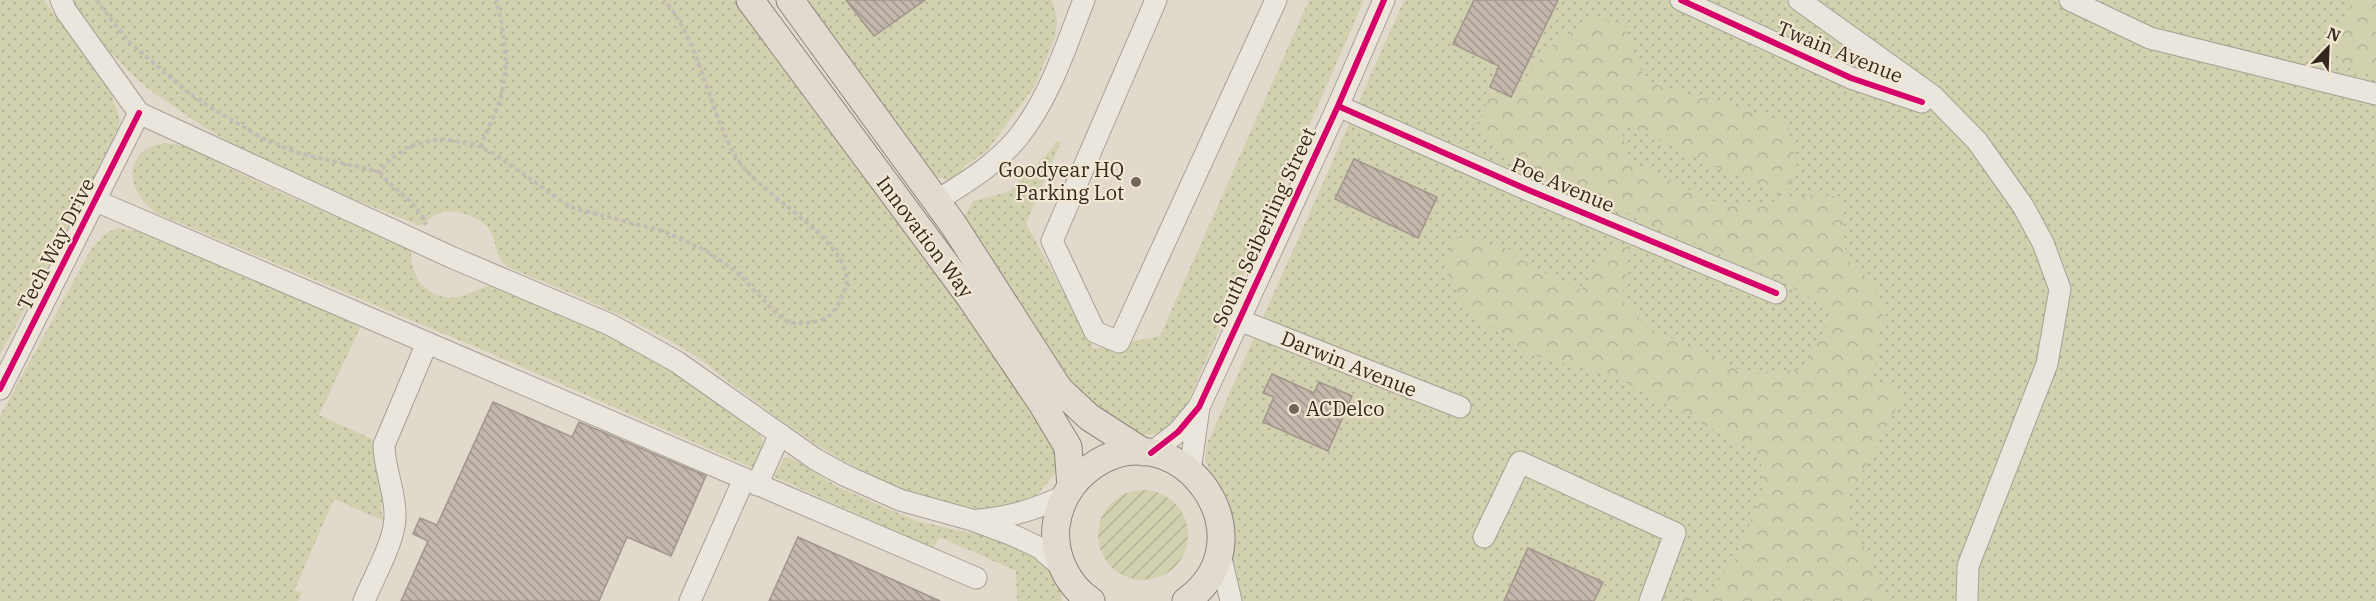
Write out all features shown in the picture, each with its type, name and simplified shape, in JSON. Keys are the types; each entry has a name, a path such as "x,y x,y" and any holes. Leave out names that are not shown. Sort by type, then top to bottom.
{"main road":[{"name":"Innovation Way","path":"750,0 970,297 1048,412 1068,447 1068,491"},
{"name":"Innovation Way","path":"790,0 936,201 1003,298 1059,388 1089,417 1147,452 1168,458 1190,471"},
{"path":"1091,601 1068,584 1057,548 1056,527 1059,513 1068,491 1080,476 1102,460 1122,454 1147,452"},
{"path":"1186,601 1206,582 1212,572 1219,550 1220,528 1216,506 1206,487 1190,471"}],"street":[{"path":"61,0 66,11 139,113 435,249 633,336 691,371 815,459 860,484 900,500 972,520 1031,543 1068,584"},
{"path":"1156,0 1052,241 1095,332 1119,342 1276,0"},
{"name":"South Seiberling Street","path":"1147,452 1178,432 1199,407 1338,106 1384,0"},
{"name":"Twain Avenue","path":"1681,0 1841,74 1922,102"},
{"path":"1799,0 1934,96 1977,141 2023,206 2043,243 2060,289 2047,364 1968,566 1967,601"},
{"path":"2070,0 2150,38 2376,94"},
{"path":"936,201 977,175 1018,137 1044,98 1083,1"},
{"name":"Poe Avenue","path":"1338,106 1526,189 1776,293"},
{"name":"Tech Way Drive","path":"0,389 139,113"},
{"path":"96,201 976,578"},
{"name":"Darwin Avenue","path":"1239,320 1460,407"},
{"path":"364,601 395,528 395,512 384,458 384,445 428,344"},
{"name":"South Seiberling Street","path":"1190,471 1199,407"},
{"path":"690,601 751,482 780,434"},
{"path":"1484,537 1520,462 1676,533 1650,601"},
{"path":"972,520 1013,516 1043,507 1068,491"},
{"path":"1219,550 1231,601"}],"path":[{"path":"96,0 128,41 186,91 210,107 264,139 298,153 380,172 391,186 422,214 435,249"},
{"path":"480,147 499,103 506,71 505,38 496,0"},
{"path":"380,172 389,161 409,146 440,139 480,147 496,155 570,207 663,231 706,251 737,272 789,323 826,320 838,307 847,283 842,261 825,240 737,159 716,112 688,35 664,0"}],"green space":[{"path":"0,0 44,0 111,92 120,121 110,149 51,263 0,354"},
{"path":"70,0 734,0 1021,384 1056,456 1057,471 1037,495 1027,503 1003,510 974,509 955,505 887,483 808,439 727,381 701,359 667,339 600,306 508,267 498,254 490,231 475,218 460,213 446,212 435,215 421,226 292,173 229,142 145,86 104,45"},
{"path":"804,0 850,0 874,36 925,0 1052,0 1057,19 1055,37 1034,87 987,151 948,180 937,178"},
{"path":"1309,0 1364,0 1186,406 1166,429 1156,434 1135,433 1080,400 1065,387 964,218 973,201 1008,192 1051,150 1056,141 1061,142 1026,223 1094,349 1160,336"},
{"path":"1404,0 2376,0 2376,601 1235,601 1233,524 1205,460 1207,444"},
{"path":"2353,0 2376,0 2376,74 2340,65 2335,36"},
{"path":"1592,20 1622,21 1646,82 1787,122 1798,172 1781,196 1693,157 1644,132 1621,126 1627,159 1717,203 1770,202 1812,194 1841,197 1846,259 1871,281 1884,308 1873,378 1903,396 1844,506 1890,601 1680,601 1680,592 1705,596 1734,562 1762,494 1761,455 1617,378 1523,352 1467,309 1446,271 1452,236 1508,249 1531,266 1581,290 1609,248 1630,247 1622,301 1649,328 1746,373 1803,369 1830,321 1837,314 1788,285 1503,156 1477,130 1488,97 1523,80 1555,42"},
{"path":"164,143 199,152 276,190 411,250 411,260 417,278 430,291 438,295 458,297 494,285 653,358 759,434 766,446 755,469 497,356 158,214 138,193 133,175 134,166 145,150"},
{"path":"118,228 141,232 361,326 319,415 374,440 383,494 381,511 384,521 334,499 294,591 302,592 298,601 0,601 0,416 91,249 106,233"},
{"path":"788,457 838,487 914,520 1002,538 1017,544 1049,567 1060,587 1062,601 1017,601 1016,571 940,537 933,548 774,477 784,458"},
{"path":"1143,490 1160,493 1175,503 1185,518 1188,535 1185,552 1175,567 1160,577 1143,580 1126,577 1111,567 1101,552 1098,535 1101,518 1111,503 1126,493"}],"building":[{"path":"846,0 925,0 874,36"},
{"path":"1474,0 1558,0 1511,97 1490,87 1499,66 1453,44"},
{"path":"1354,159 1437,197 1418,238 1335,199"},
{"path":"1272,374 1314,393 1319,382 1352,396 1328,451 1263,422 1274,397 1263,393"},
{"path":"493,402 572,437 579,422 706,476 671,556 627,537 599,601 401,601 428,541 413,534 420,518 437,525"},
{"path":"798,537 940,601 769,601"},
{"path":"1528,548 1603,582 1594,601 1504,601"}],"cycle path":[{"path":"1151,453 1178,432 1199,407 1338,106 1384,0"},
{"path":"1681,0 1851,78 1922,102"},
{"path":"1338,106 1526,189 1776,293"},
{"path":"0,389 139,113"}],"place":[{"name":"Goodyear HQ Parking Lot","path":"1136,182"},
{"name":"ACDelco","path":"1294,409"}]}
